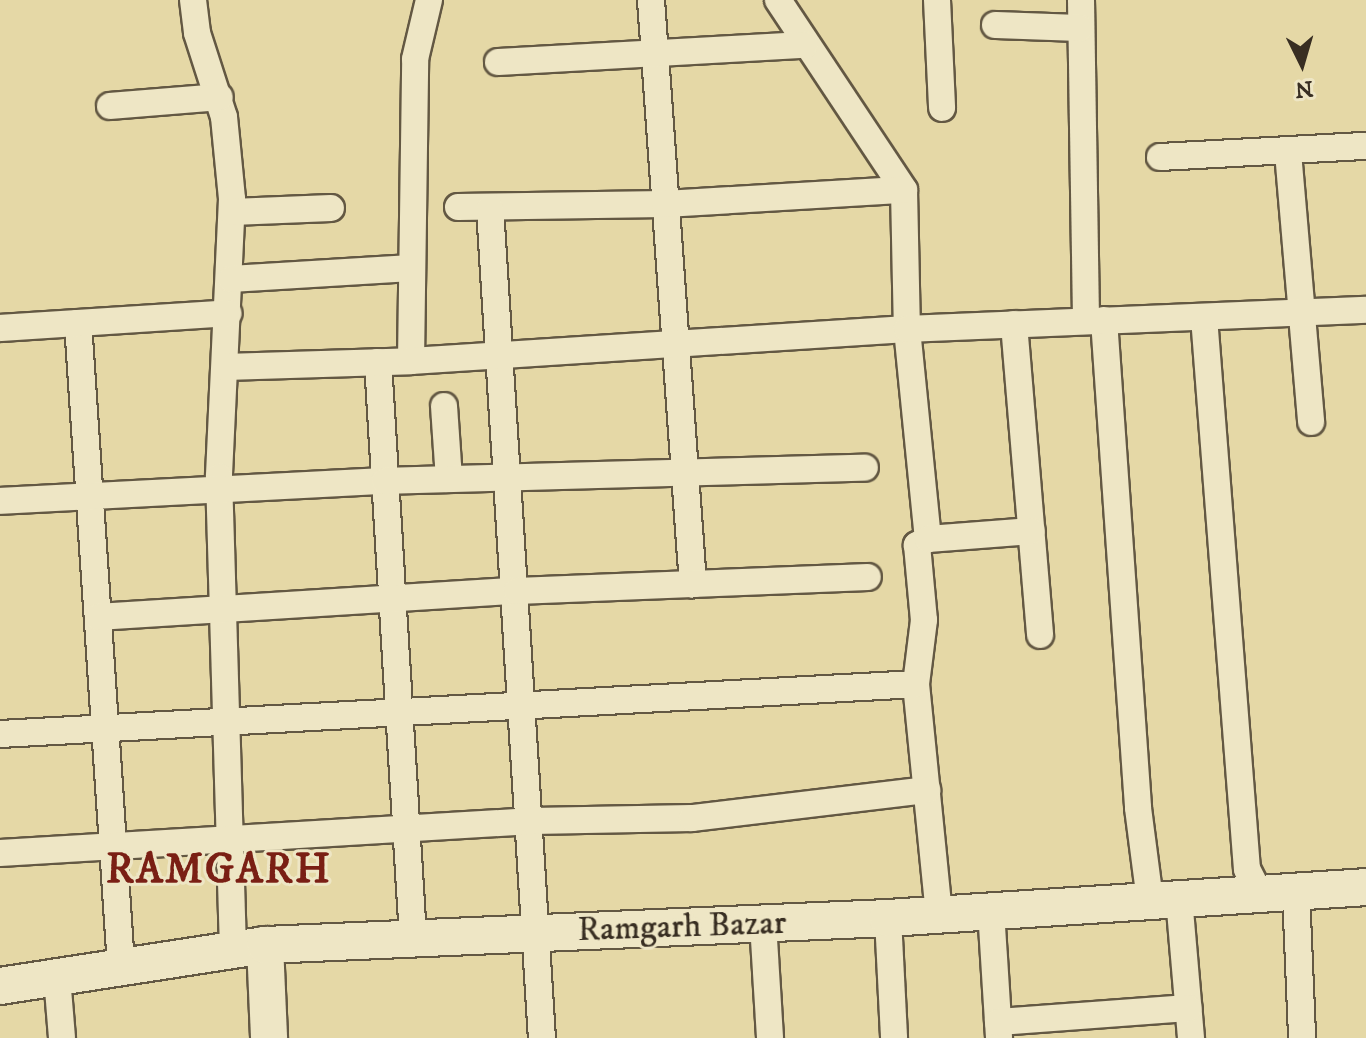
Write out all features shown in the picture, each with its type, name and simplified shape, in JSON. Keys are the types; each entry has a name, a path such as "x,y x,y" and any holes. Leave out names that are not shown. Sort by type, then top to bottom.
{"street":[{"path":"193,0 197,33 220,97 232,212 219,490 230,839 269,1038"},
{"path":"411,361 415,59 429,0"},
{"path":"651,0 693,584"},
{"path":"778,0 904,190 907,329 928,539"},
{"path":"937,0 942,108"},
{"path":"1081,0 1095,321 1138,808 1165,899 1188,1008 1191,1038"},
{"path":"995,25 1080,28"},
{"path":"498,62 805,45"},
{"path":"110,106 220,97"},
{"path":"1160,157 1366,146"},
{"path":"1288,152 1311,422"},
{"path":"458,207 665,204 904,190"},
{"path":"232,212 331,208"},
{"path":"490,208 540,933 542,1038"},
{"path":"231,279 411,268"},
{"path":"225,367 411,361 907,329 1366,310"},
{"path":"0,328 229,313"},
{"path":"1204,317 1247,869 1260,894"},
{"path":"78,323 121,966"},
{"path":"1014,324 1040,635"},
{"path":"378,362 413,938"},
{"path":"444,406 449,479"},
{"path":"0,501 385,481 865,468"},
{"path":"939,914 916,684 924,620 917,545 928,539 1032,531"},
{"path":"98,617 517,591 868,577"},
{"path":"0,734 916,684"},
{"path":"0,853 532,821 692,818 927,790"},
{"name":"Ramgarh Bazar","path":"0,986 249,946 888,918 1366,887"},
{"path":"1296,892 1302,1038"},
{"path":"991,910 998,1030 1188,1008"},
{"path":"888,918 894,1038"},
{"path":"763,923 770,1038"},
{"path":"57,977 62,1038"}],"district":[{"name":"RAMGARH","path":"219,870"}]}
